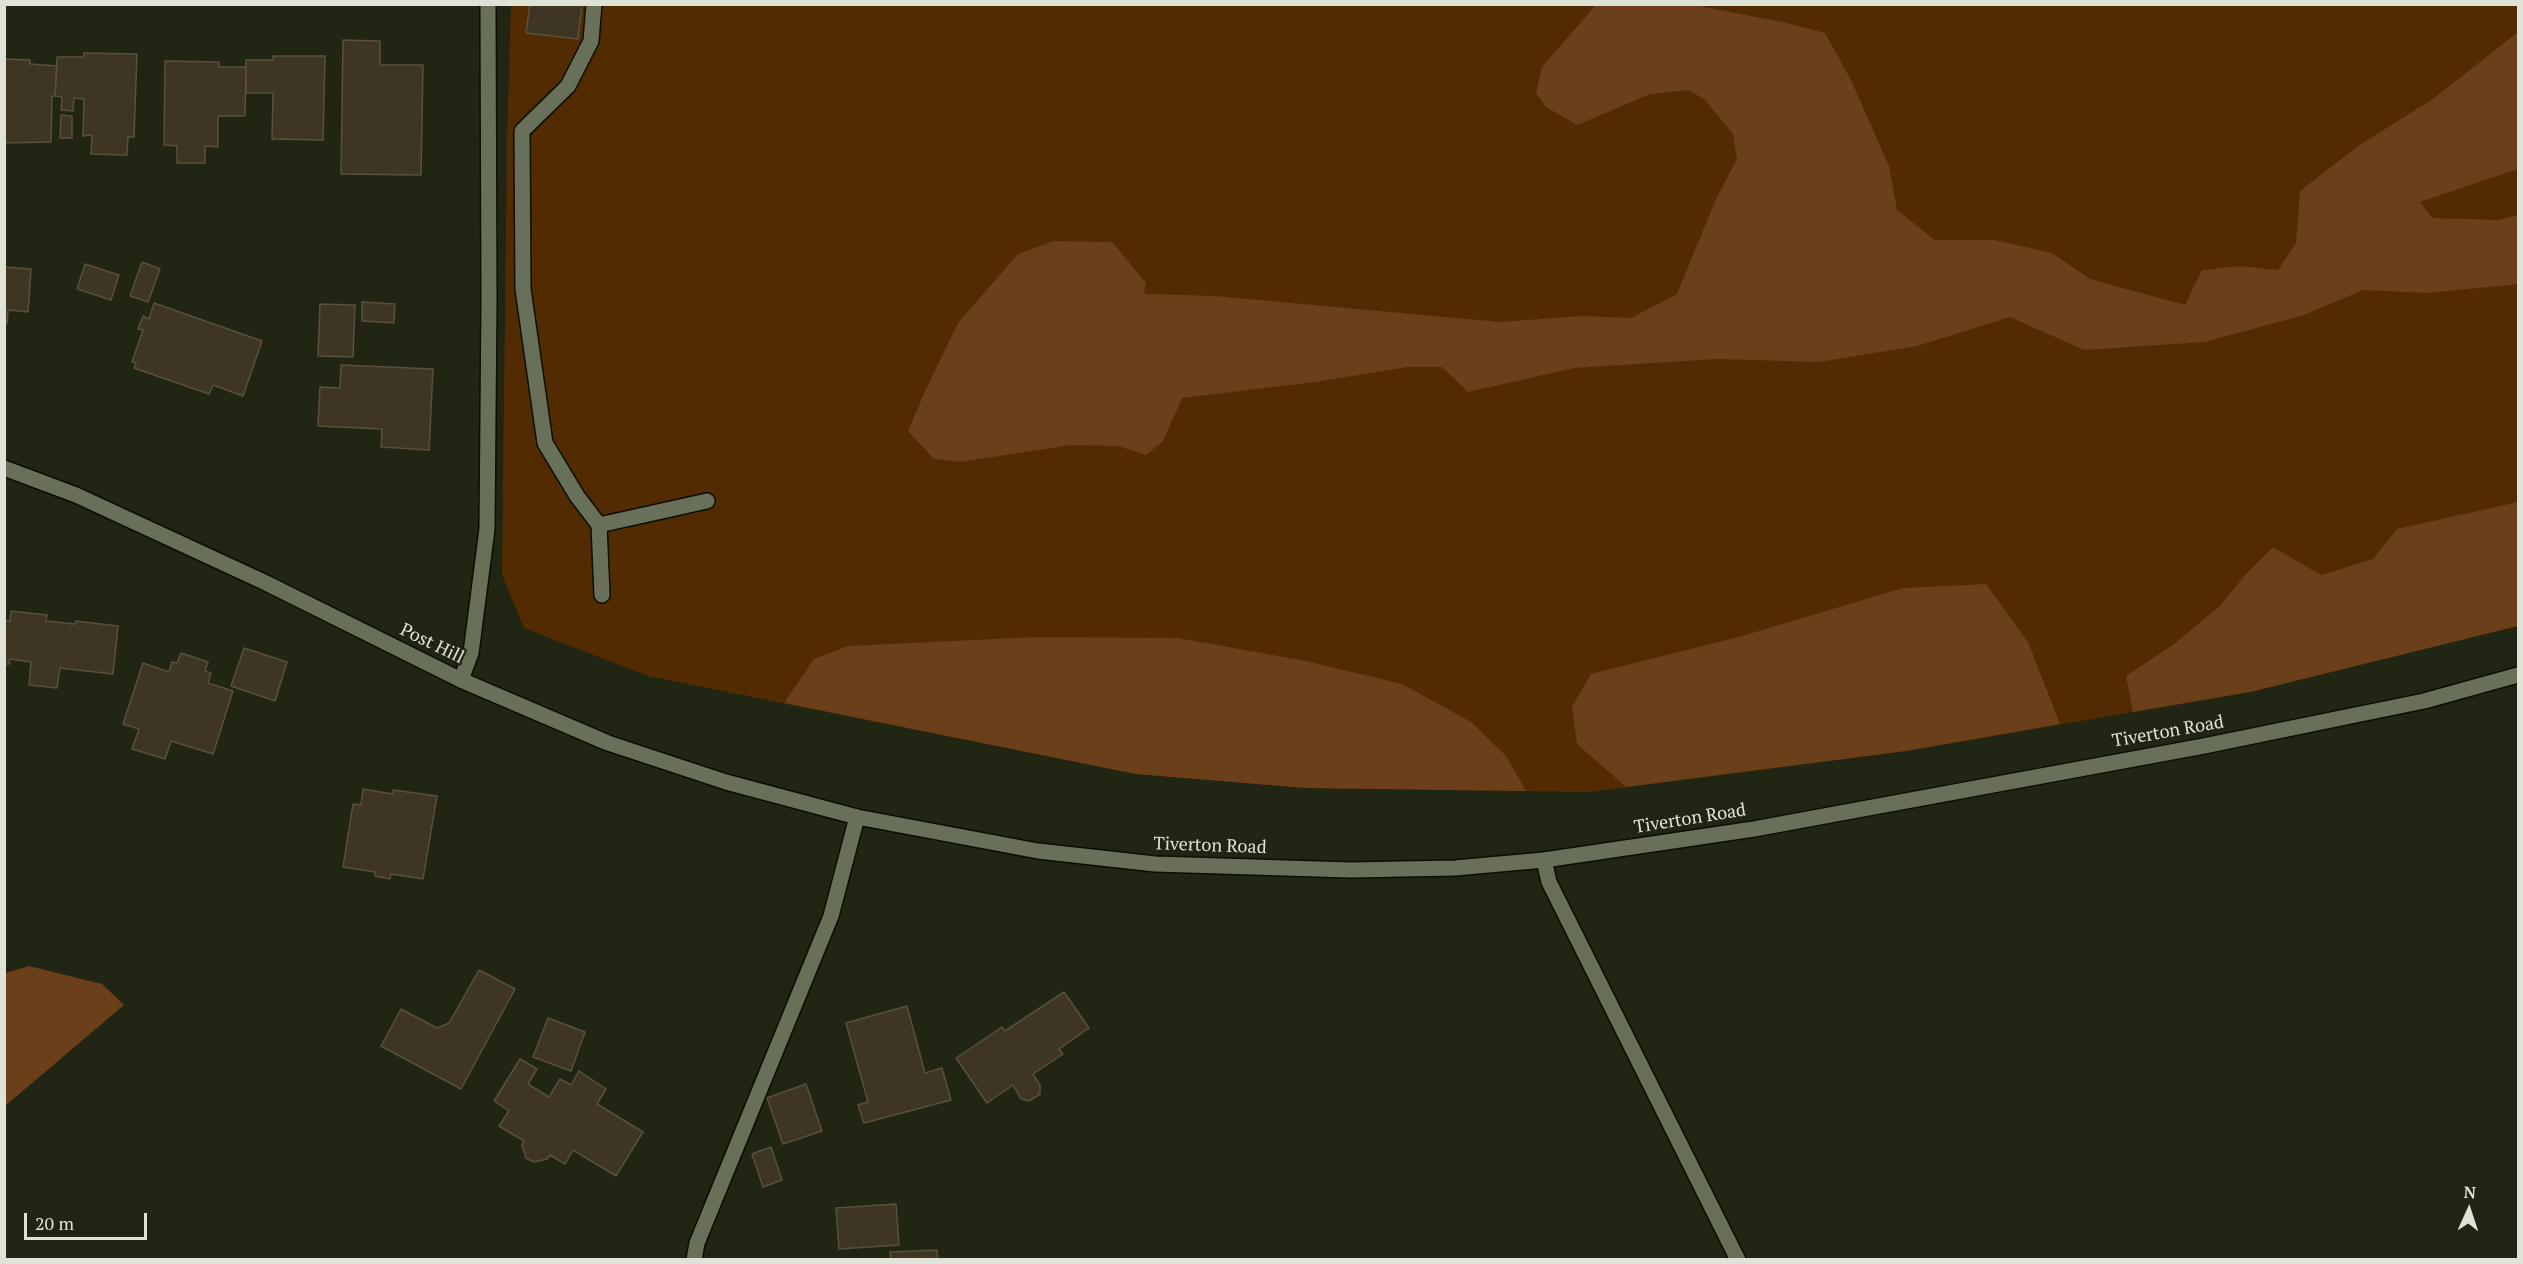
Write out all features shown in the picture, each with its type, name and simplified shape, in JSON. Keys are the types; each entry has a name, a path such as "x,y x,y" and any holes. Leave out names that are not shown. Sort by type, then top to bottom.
{"street":[{"path":"461,680 471,653 486,529 489,302 488,4"},
{"path":"594,4 591,41 568,86 522,131 523,289 545,442 577,496 599,525 602,595"},
{"name":"Post Hill","path":"4,468 76,495 243,572 461,680 609,743 726,782 857,817"},
{"path":"599,525 708,501"},
{"name":"Tiverton Road","path":"857,817 1038,850 1155,864 1351,870 1455,868 1544,860 1754,829 2204,746 2424,701 2518,675"},
{"path":"694,1260 697,1243 831,916 857,817"},
{"path":"1544,860 1549,882 1738,1260"}],"shaded area":[{"path":"511,5 2518,5 2518,626 2250,692 1906,751 1589,792 1306,788 1136,774 648,676 524,628 502,575 507,139"},
{"path":"1596,5 1694,5 1787,23 1825,33 1851,80 1889,166 1897,210 1935,240 1994,240 2052,253 2090,279 2185,305 2202,270 2239,266 2278,270 2296,243 2300,191 2358,146 2433,99 2518,32 2518,169 2420,202 2432,218 2498,220 2518,215 2518,284 2428,293 2363,290 2304,315 2205,342 2084,350 2010,317 1917,346 1819,362 1718,359 1574,368 1468,392 1442,367 1408,367 1315,382 1182,398 1163,441 1146,455 1118,446 1071,445 961,462 934,459 908,431 958,323 1018,254 1054,241 1112,242 1146,283 1144,294 1215,296 1500,322 1582,316 1631,318 1677,294 1716,199 1737,159 1733,134 1705,100 1689,90 1650,94 1577,125 1546,107 1536,93 1542,67"},
{"path":"2518,502 2518,626 2250,692 2133,712 2126,676 2174,644 2220,606 2246,574 2273,547 2321,575 2373,559 2397,529"},
{"path":"1986,584 2028,642 2060,724 1906,751 1626,787 1577,744 1572,707 1591,674 1739,637 1903,588"},
{"path":"1036,637 1178,638 1306,661 1402,684 1471,722 1506,756 1526,791 1306,788 1136,774 784,703 814,659 848,646"},
{"path":"29,966 102,984 124,1005 5,1106 5,973"}],"building":[{"path":"530,4 582,4 578,39 526,33"},
{"path":"343,40 380,41 380,65 423,65 421,175 341,174"},
{"path":"84,53 137,54 134,137 128,137 127,155 91,154 92,135 83,136 84,99 74,98 73,111 61,110 62,97 55,96 57,57 84,57"},
{"path":"273,56 325,56 323,140 272,139 273,93 246,93 246,60 273,60"},
{"path":"4,59 30,60 30,64 57,66 55,96 52,96 51,142 4,143"},
{"path":"165,61 219,62 219,67 246,67 245,116 218,116 218,147 205,146 205,163 177,163 177,146 164,145"},
{"path":"61,115 72,116 72,138 60,138"},
{"path":"142,262 160,269 148,302 130,296"},
{"path":"85,264 119,275 111,300 77,289"},
{"path":"4,267 31,269 28,312 8,310 7,324 4,324"},
{"path":"362,302 395,304 394,323 362,321"},
{"path":"154,303 262,341 243,396 213,385 209,394 134,368 136,363 132,362 143,330 138,329 143,316 149,319"},
{"path":"320,304 355,305 353,357 318,356"},
{"path":"341,365 433,369 429,450 381,447 382,429 318,426 320,387 340,388"},
{"path":"11,611 47,615 46,621 75,624 76,621 118,626 113,674 60,668 57,688 29,685 31,662 10,659 9,664 4,664 4,620 10,621"},
{"path":"244,648 287,662 275,701 231,686"},
{"path":"181,653 208,662 205,671 211,673 208,683 233,691 213,754 171,741 165,759 132,749 139,729 123,724 143,663 169,672 172,662 177,663"},
{"path":"363,789 393,794 393,790 437,796 423,879 391,874 390,879 375,876 375,872 343,867 353,804 361,805"},
{"path":"479,970 515,989 461,1089 381,1046 401,1009 437,1028 449,1023"},
{"path":"1064,992 1089,1028 1059,1049 1063,1054 1033,1074 1040,1085 1040,1094 1029,1101 1021,1099 1013,1085 987,1103 956,1058 1002,1027 1005,1031"},
{"path":"907,1006 925,1073 942,1068 951,1100 864,1123 858,1105 868,1102 846,1023"},
{"path":"548,1018 585,1032 571,1071 533,1057"},
{"path":"520,1059 537,1069 528,1084 549,1097 560,1079 571,1085 579,1071 606,1089 597,1104 643,1132 616,1176 573,1150 565,1164 550,1155 547,1159 534,1162 526,1158 522,1145 524,1141 499,1126 509,1111 494,1101"},
{"path":"806,1084 822,1131 783,1144 767,1098"},
{"path":"771,1147 782,1180 763,1187 752,1154"},
{"path":"896,1204 899,1245 839,1249 836,1208"},
{"path":"937,1250 938,1260 891,1260 890,1252"}]}
